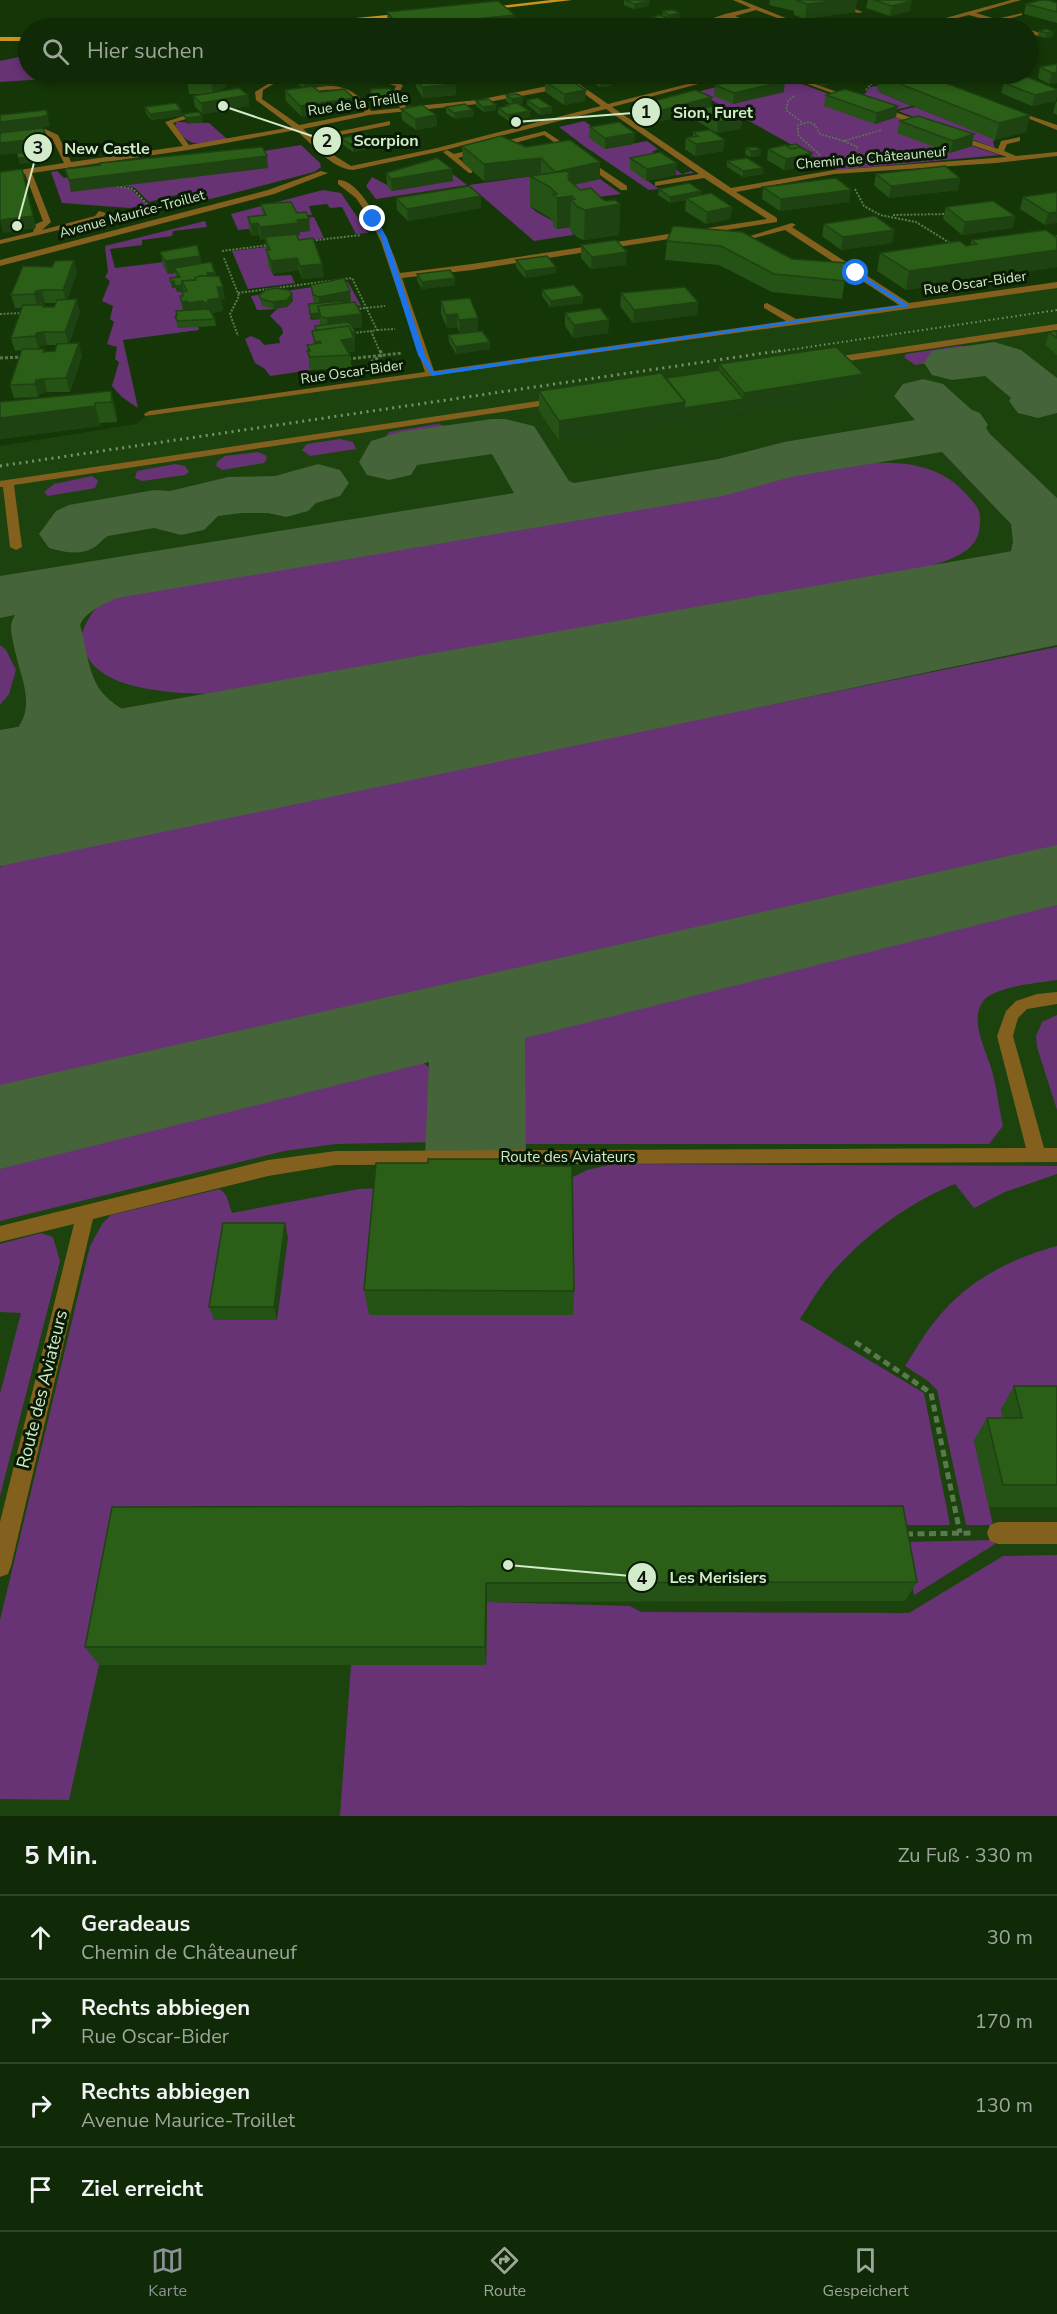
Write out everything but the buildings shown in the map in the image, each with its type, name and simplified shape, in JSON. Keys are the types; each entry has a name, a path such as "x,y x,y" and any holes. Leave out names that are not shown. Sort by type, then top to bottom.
{"main road":[{"path":"479,10 569,0"},
{"path":"380,18 397,16"},
{"path":"0,39 18,39"}],"street":[{"path":"736,0 776,18"},
{"path":"746,6 764,0"},
{"path":"823,0 860,12"},
{"path":"950,18 1018,0"},
{"path":"717,18 753,9"},
{"path":"969,13 985,18"},
{"path":"1006,18 1020,14"},
{"path":"727,15 735,18"},
{"path":"397,16 418,17"},
{"path":"270,84 261,89 258,95 259,100 297,127 332,158 351,168 358,180 384,238 422,355 432,374"},
{"path":"396,84 400,85 396,93 404,110"},
{"path":"396,276 472,267 774,220 575,84"},
{"name":"Rue de la Treille","path":"0,175 188,148 369,113 478,102 575,84"},
{"path":"351,168 440,149 694,84"},
{"path":"811,84 858,100"},
{"path":"292,94 339,87 358,96 369,113"},
{"path":"346,97 358,96"},
{"path":"869,104 937,130"},
{"path":"1004,107 1057,128"},
{"path":"187,117 170,122 188,148"},
{"path":"310,139 387,123"},
{"path":"0,136 42,131 55,137 69,166"},
{"path":"452,157 545,132 624,188"},
{"path":"948,134 1016,159"},
{"path":"1000,152 1004,143 1017,139"},
{"path":"440,149 469,171"},
{"path":"332,158 330,179 358,180 440,149"},
{"name":"Chemin de Châteauneuf","path":"729,191 834,172 1057,154"},
{"name":"Avenue Maurice-Troillet","path":"0,263 271,192 330,179 351,168"},
{"path":"28,172 47,222 39,226 37,234"},
{"path":"658,183 705,175"},
{"path":"0,242 98,218 102,213"},
{"path":"754,236 799,224"},
{"path":"786,227 907,306"},
{"name":"Rue Oscar-Bider","path":"149,414 1057,285"},
{"path":"767,306 794,322"},
{"path":"821,362 1057,327"},
{"path":"16,547 4,483 573,399"},
{"path":"1037,1155 1005,1036 1007,1023 1014,1009 1025,1003 1057,998"},
{"name":"Route des Aviateurs","path":"0,1234 268,1168 336,1158 1057,1155"},
{"name":"Route des Aviateurs","path":"0,1566 86,1212"},
{"path":"998,1533 1057,1533"}],"path":[{"path":"805,84 786,90 794,96 788,101 786,110 803,123 815,125 820,134 858,147 855,153"},
{"path":"844,141 913,121"},
{"path":"803,123 798,124 798,135 824,158"},
{"path":"850,185 857,190 864,206 880,214 916,222 950,243 950,250"},
{"path":"117,186 133,189 151,208"},
{"path":"870,216 875,212"},
{"path":"880,214 949,213"},
{"path":"300,242 363,235"},
{"path":"222,251 278,244"},
{"path":"224,258 239,296 230,314 238,336"},
{"path":"238,293 352,278 377,330"},
{"path":"356,309 388,305"},
{"path":"0,314 32,313"},
{"path":"353,333 396,328"},
{"path":"371,331 382,355"},
{"path":"348,359 405,352"},
{"path":"368,364 382,355"},
{"path":"0,358 33,356"},
{"path":"855,1342 931,1393 960,1533"},
{"path":"898,1534 998,1533"}],"shaded area":[{"path":"18,57 18,81 0,82 0,61"},
{"path":"728,84 802,84 845,100 875,124 896,117 915,126 899,133 950,152 972,146 1000,155 837,170 697,92"},
{"path":"877,86 886,90 879,92 912,106 894,110 862,98 870,87"},
{"path":"915,107 995,139 993,142 995,148 898,111"},
{"path":"584,121 605,136 605,149 647,141 658,149 652,152 682,174 691,171 694,173 676,175 659,164 631,169 659,189 649,190 559,127"},
{"path":"177,122 209,123 227,139 202,143 191,142 180,133 175,125"},
{"path":"301,145 320,163 321,167 314,172 203,201 188,192 149,202 135,188 121,185 265,154 264,151"},
{"path":"446,169 467,185 376,199 366,186 372,177 387,185 392,191"},
{"path":"57,171 64,178 109,171 115,186 131,189 156,213 143,205 130,208 62,203 51,172"},
{"path":"541,175 555,189 600,179 621,194 530,206 553,221 557,229 571,227 573,235 534,241 469,185"},
{"path":"323,190 341,193 368,233 356,234 342,207 330,208 327,204 309,206 312,215 303,216 304,218 314,217 324,238 280,243 277,238 300,235 267,227 238,230 231,214"},
{"path":"205,221 207,227 173,231 172,236 142,240 142,245 110,249 115,268 181,260 163,265 168,274 180,272 176,275 175,288 189,291 190,304 177,323 178,328 198,326 199,330 123,340 138,408 122,397 112,386 119,362 115,359 117,347 107,344 114,322 110,319 113,306 102,301 110,281 105,277 108,272 105,246"},
{"path":"266,247 272,262 268,263 274,276 291,275 295,283 248,289 232,251"},
{"path":"348,282 361,306 312,303 314,308 311,320 320,319 322,330 309,365 311,370 270,376 265,369 255,363 245,339 251,336 260,340 264,345 280,343 279,338 283,333 282,328 270,316 277,309 257,310 251,296"},
{"path":"1057,285 1057,1816 0,1816 0,446 136,424 149,414"},
{"path":"969,346 980,355 915,365 904,357 906,354"},
{"path":"438,424 446,426 449,432 447,436 388,444 383,441 389,432"},
{"path":"340,439 353,442 356,449 310,456 302,450 307,444"},
{"path":"258,452 267,458 264,463 222,470 216,466 217,462 225,456"},
{"path":"872,463 899,463 925,468 937,472 959,486 979,512 978,536 974,542 967,550 953,558 914,571 255,693 167,692 121,682 103,673 90,661 80,640 90,617 103,602 144,585"},
{"path":"175,464 185,466 189,472 185,475 142,481 135,478 137,471"},
{"path":"92,476 98,481 95,488 48,496 44,492 54,484"},
{"path":"0,645 6,650 16,670 9,694 0,705"},
{"path":"1057,647 1057,856 17,1100 0,1098 0,867 14,857"},
{"path":"1045,899 1057,899 1057,980 999,991 985,999 980,1007 978,1025 994,1078 1003,1126 989,1144 520,1144 521,1044 528,1023"},
{"path":"1057,1015 1057,1110 1037,1047 1036,1036 1042,1022"},
{"path":"402,1054 415,1056 436,1073 434,1142 336,1144 284,1151 0,1221 0,1150"},
{"path":"613,1164 1057,1166 1057,1174 1005,1192 974,1208 955,1184 923,1199 877,1229 850,1253 827,1278 800,1319 924,1393 950,1525 125,1528 99,1665 69,1800 0,1799 0,1620 90,1246 102,1224 111,1215 220,1189 226,1195 232,1213 359,1189 569,1179 587,1170"},
{"path":"41,1233 53,1237 60,1261 0,1496 0,1394 21,1313 0,1312 0,1244"},
{"path":"1057,1246 1057,1409 1001,1409 1008,1440 974,1440 993,1525 966,1525 937,1390 905,1366 932,1325 961,1294 990,1273 1006,1265"},
{"path":"995,1540 995,1544 914,1595 904,1542"},
{"path":"1057,1555 1057,1816 340,1816 351,1665 486,1665 487,1602 630,1606 641,1612 909,1613 1003,1556"}],"taxiway":[{"path":"952,363 994,358 1040,393 1041,397 1038,401"},
{"path":"923,396 955,427"},
{"path":"955,427 959,425"},
{"path":"574,502 723,477 784,460 941,434 955,427"},
{"path":"955,427 969,447 1043,520"},
{"path":"389,462 392,454 400,450 492,436 505,437 513,439 546,494 574,502"},
{"path":"72,534 79,525 92,519 154,509 169,510 181,516 192,505 204,500 256,494 279,495 286,498 294,490 318,483"},
{"path":"100,580 574,502"},
{"path":"961,612 1010,594 1035,574 1042,559 1045,542 1043,520"},
{"path":"1043,520 1057,530"},
{"path":"0,597 100,580"},
{"path":"100,580 68,596 54,608 45,625 61,687 78,712 95,724 124,738 167,748 211,750 276,744"},
{"path":"0,784 36,758 55,735 61,723 64,693"},
{"path":"478,1013 1057,875"},
{"path":"0,1127 478,1013"},
{"path":"475,1178 478,1013"}],"runway":[{"path":"0,798 1057,594"}],"railway":[{"path":"775,352 1057,310"},
{"path":"0,466 785,350"}],"place":[{"name":"Scorpion","path":"223,106"},
{"name":"Sion, Furet","path":"516,122"},
{"name":"New Castle","path":"17,226"},
{"name":"Les Merisiers","path":"508,1565"}],"route":[{"path":"373,219 384,238 422,355 432,374 907,306 856,273"}]}
